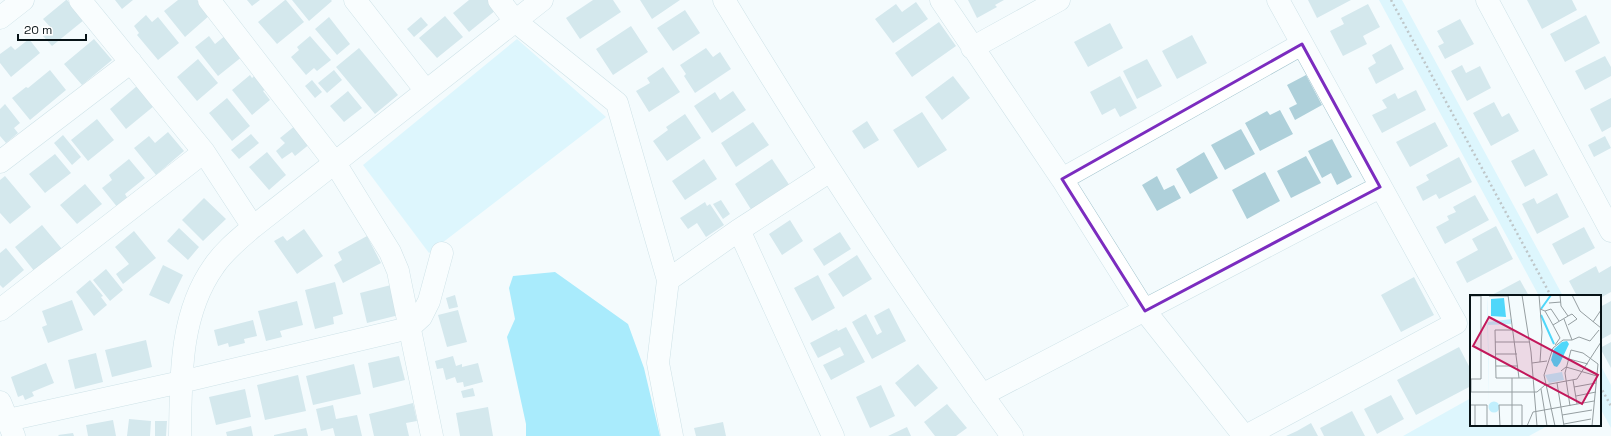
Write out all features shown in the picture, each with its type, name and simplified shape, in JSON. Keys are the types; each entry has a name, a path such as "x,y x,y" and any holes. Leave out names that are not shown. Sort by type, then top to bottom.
{"street":[{"path":"0,18 23,0"},
{"path":"80,0 204,152 253,227"},
{"path":"209,0 335,163 392,258 399,276 432,436"},
{"path":"355,0 426,91"},
{"path":"499,0 515,21 617,103 668,280 658,363 672,436"},
{"path":"180,436 181,382 186,332 191,311 202,285 214,265 233,244 253,227 542,0"},
{"path":"724,0 777,88 830,171 905,284 1012,436"},
{"path":"941,0 1062,179 1145,311 1245,436 1456,323 1278,0"},
{"path":"972,48 1059,0"},
{"path":"1487,0 1605,204 1611,231"},
{"path":"1062,179 1302,44"},
{"path":"0,162 131,62"},
{"path":"0,310 204,152"},
{"path":"668,280 739,230 830,171"},
{"path":"982,395 1145,311 1380,186"},
{"path":"739,230 833,436"},
{"path":"7,419 181,382 409,328 421,317 429,301 442,253"}],"path":[{"path":"1391,0 1550,295"},
{"path":"1601,388 1611,406"}],"highlighted area":[{"path":"1302,44 1380,187 1145,311 1062,179"}],"shaded area":[{"path":"1379,0 1402,0 1562,295 1538,295"},
{"path":"517,39 606,117 429,253 363,165"},
{"path":"1601,366 1611,385 1611,428 1601,410"},
{"path":"1470,399 1470,426 1547,426 1529,436 1403,436"}],"water":[{"path":"555,272 628,324 644,368 660,436 526,436 526,424 507,337 515,319 509,288 513,276"}],"building":[{"path":"66,0 84,20 52,46 43,36 52,29 43,19"},
{"path":"115,0 133,0 122,9"},
{"path":"178,0 197,0 210,15 185,37 164,11"},
{"path":"247,0 260,0 252,6"},
{"path":"285,0 304,22 277,44 258,22"},
{"path":"292,0 331,0 332,1 309,21"},
{"path":"469,0 488,0 496,10 469,32 453,13"},
{"path":"593,0 613,0 621,12 580,39 566,18"},
{"path":"640,0 680,0 652,19"},
{"path":"968,0 1004,0 995,5 997,7 977,18"},
{"path":"1308,0 1351,0 1317,18"},
{"path":"1527,0 1572,0 1577,10 1542,29"},
{"path":"916,2 928,19 893,43 875,19 896,4 902,12"},
{"path":"1368,4 1380,27 1363,36 1367,44 1343,56 1330,31 1344,24 1341,18"},
{"path":"685,10 700,33 673,51 657,28"},
{"path":"146,15 152,22 158,17 179,43 158,60 137,35 139,33 134,26"},
{"path":"1586,15 1600,43 1565,62 1550,34"},
{"path":"445,16 463,37 437,58 419,38"},
{"path":"329,17 350,44 337,55 315,29"},
{"path":"421,17 428,25 414,37 407,29"},
{"path":"1460,19 1474,44 1445,59 1438,46 1444,43 1437,31"},
{"path":"939,22 956,46 912,77 895,53"},
{"path":"1110,23 1123,48 1088,67 1074,42"},
{"path":"631,26 648,52 613,75 596,49"},
{"path":"226,35 243,56 218,76 195,47 209,36 215,44"},
{"path":"1192,35 1207,63 1177,79 1162,51"},
{"path":"310,36 331,60 317,71 314,68 306,75 291,57 299,50 297,47"},
{"path":"29,39 40,53 11,77 0,63 0,54 11,46 15,50"},
{"path":"94,39 112,60 82,85 64,64"},
{"path":"1391,44 1404,69 1376,84 1368,68 1376,63 1372,55"},
{"path":"359,48 398,95 375,114 336,67"},
{"path":"706,48 713,57 720,52 731,69 695,93 684,76 686,74 680,65"},
{"path":"1605,56 1611,67 1611,76 1585,90 1575,71"},
{"path":"198,59 218,83 197,101 177,77"},
{"path":"1147,59 1162,86 1137,99 1123,71"},
{"path":"1462,65 1466,73 1480,66 1491,88 1467,101 1451,71"},
{"path":"663,67 680,92 649,112 636,91 650,83 647,78"},
{"path":"50,70 66,90 30,120 12,98 26,87 28,88"},
{"path":"334,70 342,80 327,93 318,83"},
{"path":"250,75 252,78 255,75 266,89 263,91 270,100 252,115 232,90"},
{"path":"1306,75 1322,105 1295,120 1289,108 1297,104 1287,85"},
{"path":"953,76 970,98 942,120 925,97"},
{"path":"1120,76 1137,108 1120,117 1115,108 1102,115 1090,92"},
{"path":"312,80 322,92 315,98 305,86"},
{"path":"137,86 154,106 126,129 110,109"},
{"path":"1416,90 1426,110 1382,133 1372,115 1387,108 1382,100 1395,93 1398,99"},
{"path":"348,91 362,108 344,122 330,106"},
{"path":"733,91 746,110 712,133 694,106 715,92 720,100"},
{"path":"227,98 250,126 232,141 209,113"},
{"path":"1611,98 1611,127 1602,132 1590,109"},
{"path":"1494,102 1502,117 1509,113 1519,131 1491,146 1473,113"},
{"path":"5,104 20,123 14,128 18,133 6,143 0,136 0,109"},
{"path":"1280,110 1293,134 1260,151 1245,123 1267,111 1270,115"},
{"path":"922,112 947,150 918,168 893,130"},
{"path":"685,114 701,138 667,161 653,141 668,130 666,127"},
{"path":"97,119 114,140 88,161 71,140"},
{"path":"867,121 879,140 864,149 852,131"},
{"path":"753,122 769,145 736,167 721,143"},
{"path":"1435,122 1448,146 1410,167 1396,142"},
{"path":"296,125 311,143 295,156 292,152 282,159 276,151 285,143 280,138"},
{"path":"1241,129 1255,154 1225,170 1211,145"},
{"path":"168,132 184,151 156,175 134,148 149,136 155,143"},
{"path":"251,134 259,143 239,159 231,150"},
{"path":"63,135 81,157 72,165 54,143"},
{"path":"1605,136 1611,148 1594,157 1588,145"},
{"path":"1332,139 1352,177 1337,185 1331,173 1322,178 1308,151"},
{"path":"1534,149 1548,175 1525,187 1511,161"},
{"path":"267,152 286,175 269,190 249,167"},
{"path":"1204,152 1218,178 1190,194 1176,169"},
{"path":"55,154 71,173 45,193 29,174"},
{"path":"1306,156 1321,183 1291,198 1277,171"},
{"path":"1459,157 1472,182 1439,199 1436,194 1423,201 1416,187 1429,180 1426,175"},
{"path":"129,159 145,178 125,194 128,199 118,208 102,188 112,180 109,175"},
{"path":"704,159 717,179 685,200 672,181"},
{"path":"772,159 790,186 752,211 735,184"},
{"path":"1265,172 1280,201 1247,219 1232,190"},
{"path":"5,176 31,207 10,224 0,213 0,180"},
{"path":"1157,176 1164,190 1174,185 1181,198 1157,211 1142,185"},
{"path":"85,184 102,204 77,224 60,205"},
{"path":"1557,193 1569,217 1537,234 1522,204 1534,198 1537,204"},
{"path":"1475,195 1489,220 1445,244 1436,227 1449,220 1447,216 1456,212 1453,207"},
{"path":"204,198 226,219 203,241 182,220"},
{"path":"721,200 730,214 723,219 713,204"},
{"path":"705,202 707,206 710,204 724,225 706,237 697,223 688,229 680,218"},
{"path":"790,220 803,241 782,255 769,234"},
{"path":"42,225 62,249 35,272 15,247"},
{"path":"1496,226 1513,259 1467,283 1456,262 1478,250 1472,239"},
{"path":"1584,227 1595,248 1563,265 1552,244"},
{"path":"179,228 199,247 188,260 167,241"},
{"path":"304,229 323,256 297,274 274,241 283,236 287,241"},
{"path":"134,231 156,258 123,284 116,274 129,264 115,247"},
{"path":"840,232 851,249 824,266 813,249"},
{"path":"367,236 381,263 343,283 334,265 342,260 338,252"},
{"path":"6,248 24,270 3,288 0,285 0,253"},
{"path":"857,255 872,279 843,297 828,274"},
{"path":"163,265 183,275 169,304 149,295"},
{"path":"1596,266 1599,273 1611,266 1611,292 1601,297 1601,295 1576,295 1569,281"},
{"path":"106,269 123,290 110,301 93,280"},
{"path":"818,275 835,308 812,321 794,288"},
{"path":"1414,277 1434,315 1401,332 1381,295"},
{"path":"90,280 103,296 101,297 107,305 94,316 76,292"},
{"path":"1520,280 1528,295 1492,295"},
{"path":"335,282 343,314 333,317 334,324 315,329 305,290"},
{"path":"391,285 399,315 367,323 360,293"},
{"path":"455,295 458,307 449,309 446,298"},
{"path":"72,300 83,330 48,343 42,327 47,325 42,311"},
{"path":"297,301 303,325 280,331 282,337 266,341 258,311"},
{"path":"1611,301 1611,334 1601,339 1601,306"},
{"path":"889,308 906,341 872,359 852,322 866,314 877,335 882,332 874,316"},
{"path":"458,310 467,342 447,347 438,315"},
{"path":"253,320 257,336 244,339 245,343 229,347 228,343 218,346 214,330"},
{"path":"846,327 865,362 831,380 823,365 844,355 840,347 818,358 810,343 837,329 838,331"},
{"path":"146,340 152,367 112,377 105,350"},
{"path":"1611,342 1611,368 1601,350 1601,347"},
{"path":"1459,347 1470,368 1470,387 1416,415 1397,380"},
{"path":"96,353 103,382 75,389 68,360"},
{"path":"399,356 405,380 373,388 368,363"},
{"path":"453,356 456,366 462,364 462,367 478,363 483,382 464,387 463,382 457,383 455,377 446,380 443,368 437,369 435,361"},
{"path":"46,363 54,383 32,392 34,396 25,400 23,395 18,397 11,377"},
{"path":"354,364 361,394 313,405 306,376"},
{"path":"918,364 938,388 915,407 895,383"},
{"path":"298,375 306,411 265,420 257,385"},
{"path":"881,385 895,416 870,428 856,397"},
{"path":"473,388 475,396 463,398 461,391"},
{"path":"245,389 251,417 216,425 209,397"},
{"path":"1391,395 1404,419 1377,434 1364,409"},
{"path":"413,403 417,421 406,423 409,436 374,436 369,414"},
{"path":"947,404 967,428 956,436 935,436 924,422"},
{"path":"333,405 336,419 357,415 362,436 335,436 333,428 321,431 316,409"},
{"path":"488,407 493,436 460,436 456,413"},
{"path":"1352,411 1365,436 1324,436 1320,428"},
{"path":"129,419 151,421 150,436 127,436"},
{"path":"113,420 116,436 88,436 86,425"},
{"path":"155,421 167,421 166,436 155,436"},
{"path":"723,422 726,436 696,436 694,428"},
{"path":"1311,423 1318,436 1286,436 1297,431"},
{"path":"251,426 253,436 227,436 226,432"},
{"path":"907,427 911,436 888,436"},
{"path":"306,428 308,436 274,436 274,435"},
{"path":"73,433 74,436 58,435"}]}
